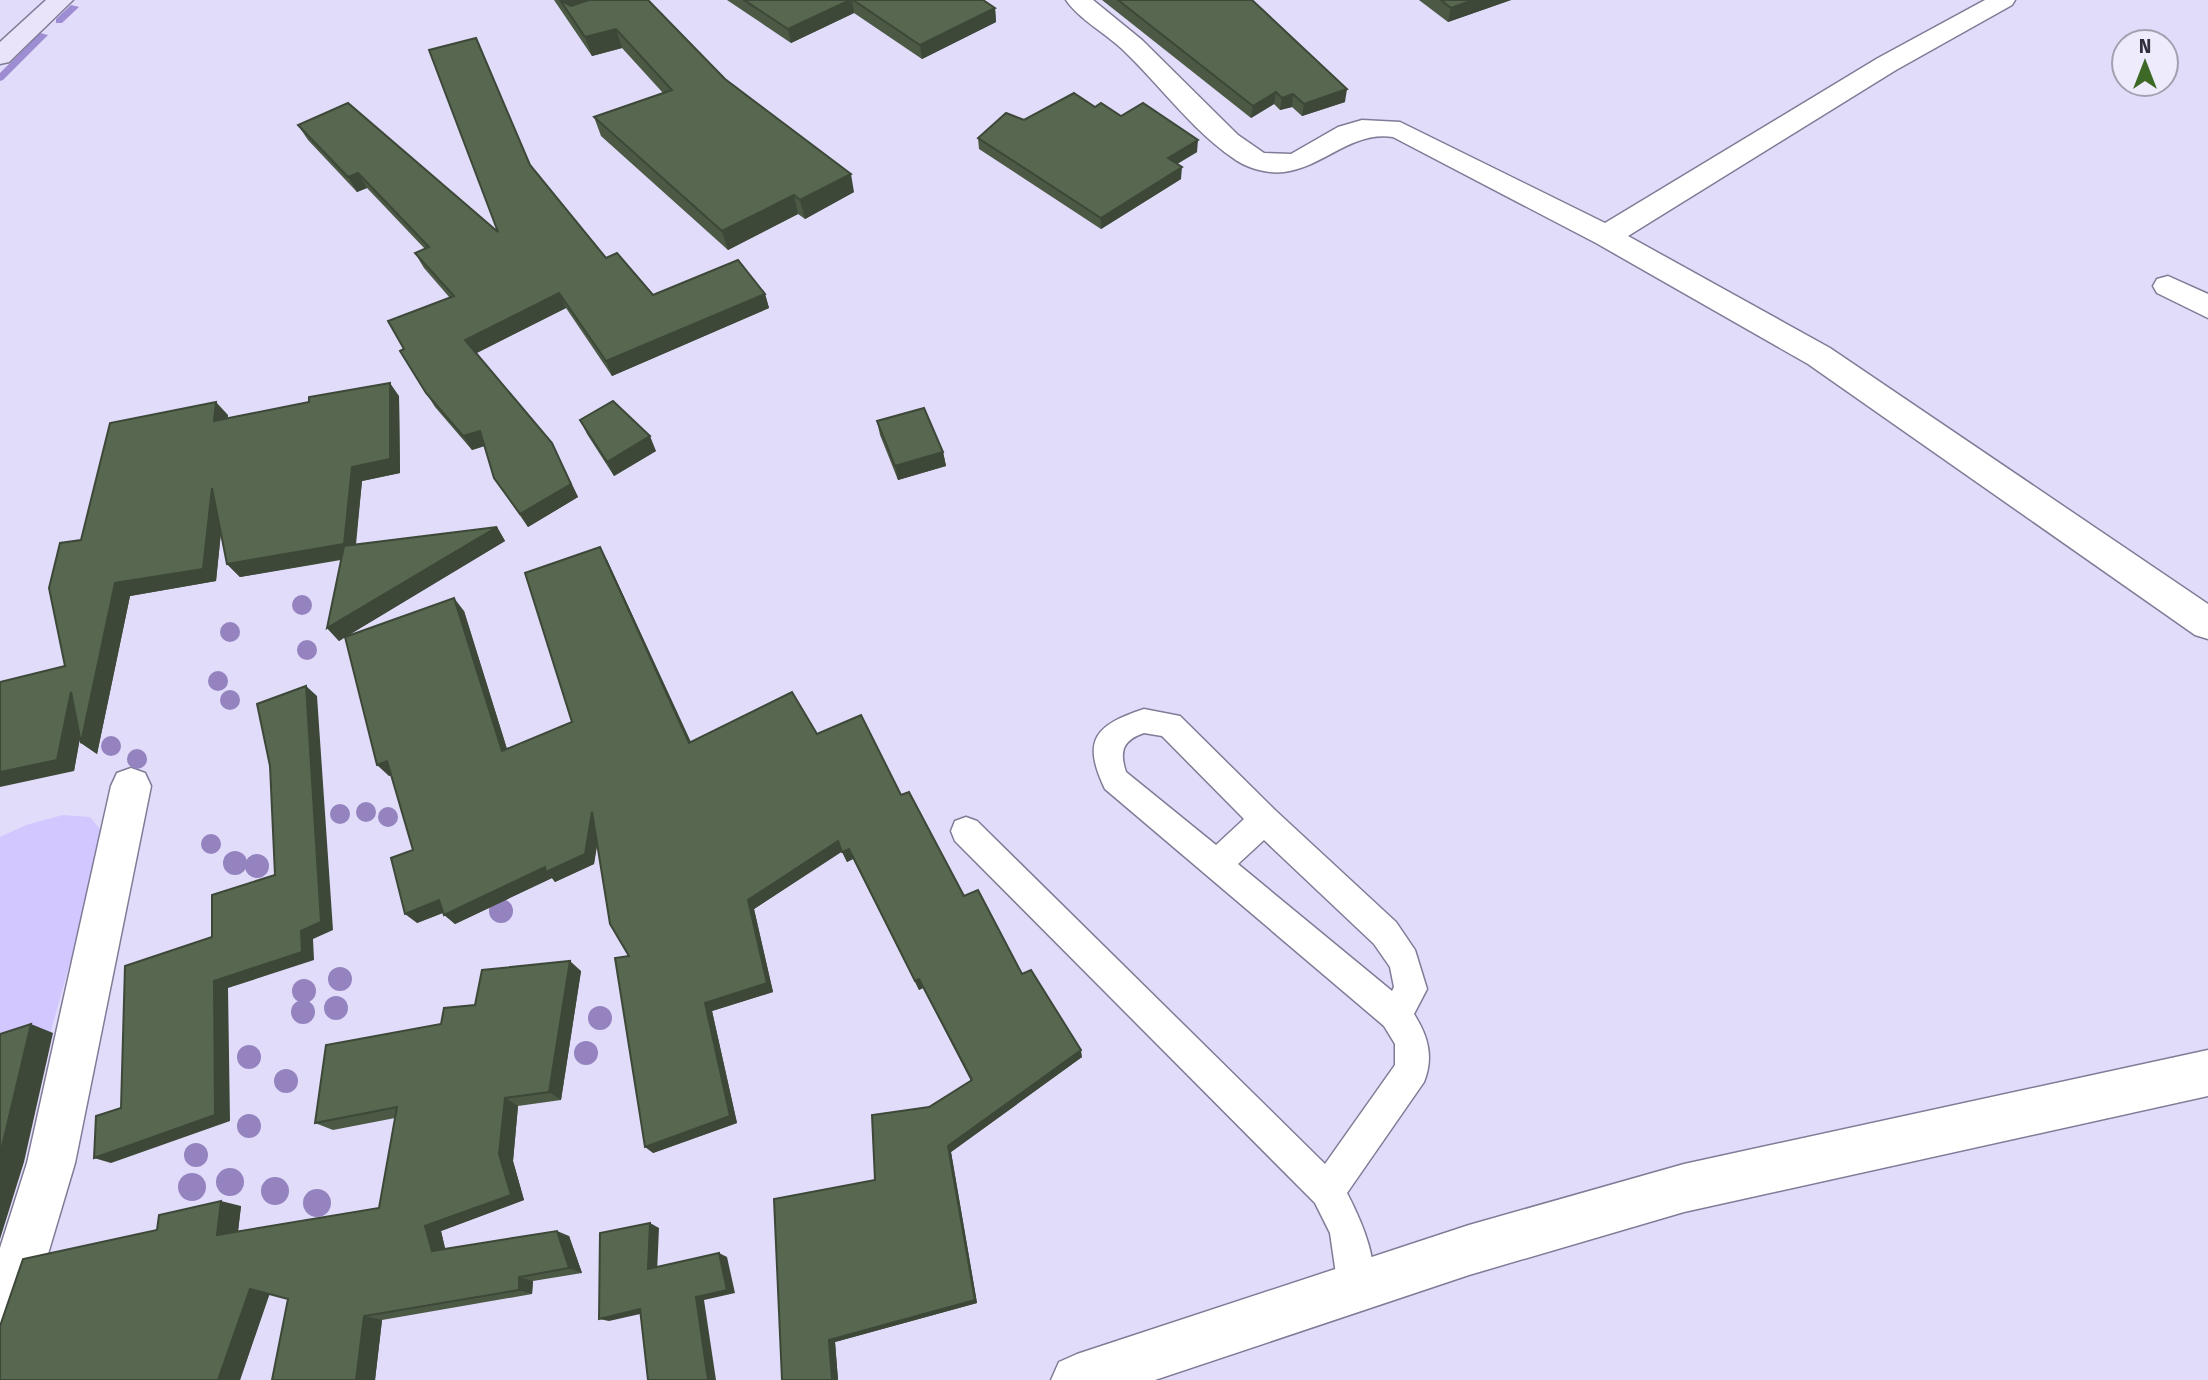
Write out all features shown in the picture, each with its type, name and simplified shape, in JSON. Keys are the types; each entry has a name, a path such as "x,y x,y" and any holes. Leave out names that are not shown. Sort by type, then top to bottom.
{"main road":[{"path":"0,56 61,0"}],"street":[{"path":"1078,0 1140,51 1229,139 1253,159 1280,164 1306,157 1359,127 1379,125 1400,130 1606,236 1819,356 2208,624"},
{"path":"1606,236 1887,64 2003,0"},
{"path":"2168,286 2208,307"},
{"path":"0,1328 51,1163 131,786"},
{"path":"1076,1380 1469,1250 1684,1188 2208,1073"}],"lane":[{"path":"1327,1191 1412,1070 1412,1040 1396,1015 1218,863 1115,780 1107,758 1110,741 1120,729 1144,720 1170,725 1264,820 1385,933 1404,961 1411,989 1396,1015"},
{"path":"1218,863 1264,820"},
{"path":"966,831 1327,1191 1347,1230 1356,1288"}],"shaded area":[{"path":"63,815 90,817 103,833 102,848 50,1034 0,1049 0,837 26,825"}],"building":[{"path":"560,0 571,6 589,0 648,0 725,79 851,174 800,200 794,195 722,231 594,117 672,90 616,29 585,37"},
{"path":"744,0 850,0 788,29"},
{"path":"853,0 983,0 995,8 920,45"},
{"path":"1118,0 1252,0 1347,89 1304,104 1293,94 1282,98 1276,92 1253,106"},
{"path":"1441,0 1473,0 1451,8"},
{"path":"476,38 530,165 606,258 617,253 653,295 738,260 765,294 606,361 559,293 465,340 552,443 571,484 520,514 494,478 480,431 463,436 426,393 400,351 404,349 388,321 454,296 415,253 429,247 358,173 348,177 298,125 348,103 498,232 429,50"},
{"path":"1074,93 1095,107 1101,103 1121,116 1143,103 1198,140 1168,158 1182,167 1101,218 978,138 1006,113 1024,120"},
{"path":"390,383 390,459 352,467 344,544 227,564 212,488 203,569 115,583 81,743 71,692 57,760 0,772 0,682 65,666 49,588 60,543 81,540 110,423 216,402 214,421 309,402 309,397"},
{"path":"613,401 650,436 607,462 580,420"},
{"path":"924,408 943,452 895,466 877,421"},
{"path":"497,527 327,628 344,546"},
{"path":"600,547 689,743 792,692 817,734 861,715 901,795 909,792 964,896 978,890 1022,974 1031,970 1081,1050 948,1146 975,1300 829,1340 832,1380 782,1380 774,1199 875,1180 872,1115 929,1107 972,1080 919,979 915,981 849,849 842,852 838,841 748,900 767,983 705,1003 730,1116 645,1147 615,958 629,956 610,924 592,812 585,854 546,872 545,867 444,915 439,900 405,914 391,858 413,850 387,761 377,765 345,637 454,598 502,751 572,722 525,573"},
{"path":"306,686 321,922 301,931 302,952 214,981 215,1115 94,1158 96,1116 121,1108 125,966 212,937 212,895 275,875 270,766 257,704"},
{"path":"570,961 549,1092 505,1098 499,1154 511,1195 425,1226 432,1251 557,1231 569,1268 519,1277 519,1290 364,1316 356,1380 272,1380 288,1299 250,1289 218,1380 0,1380 0,1326 23,1259 157,1230 159,1215 221,1201 217,1235 379,1208 397,1107 315,1123 326,1045 441,1024 444,1008 475,1005 482,970"},
{"path":"31,1024 0,1155 0,1034"},
{"path":"650,1223 648,1269 719,1253 727,1290 696,1297 708,1380 648,1380 640,1309 599,1319 600,1233"}],"waterway":[{"path":"59,21 74,7"},
{"path":"0,78 43,35"}]}
